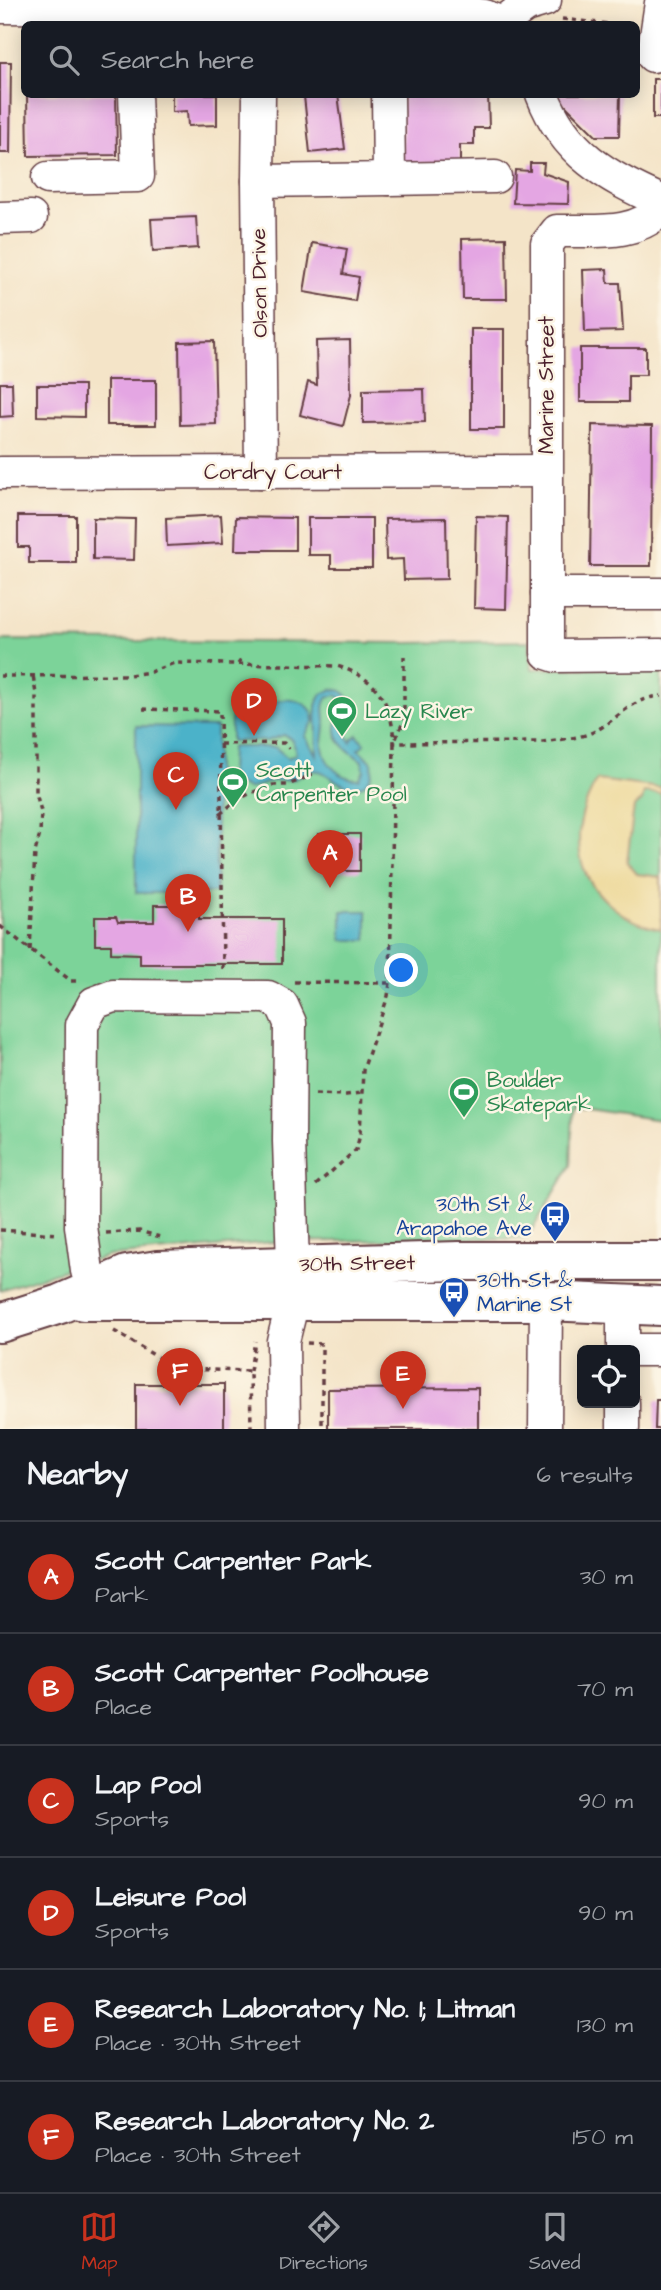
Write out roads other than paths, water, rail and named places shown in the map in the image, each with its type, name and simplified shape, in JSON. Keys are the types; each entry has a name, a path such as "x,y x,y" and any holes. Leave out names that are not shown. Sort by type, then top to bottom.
{"main road":[{"name":"30th Street","path":"0,1323 60,1304 81,1301 104,1306 459,1261 661,1261"},
{"name":"30th Street","path":"293,1283 546,1301 661,1306"}],"street":[{"path":"17,4 133,16 388,17 454,10 496,21"},
{"path":"653,57 661,4"},
{"path":"507,21 525,6 550,10"},
{"path":"48,178 138,176 135,98"},
{"name":"Olson Drive","path":"259,98 261,472"},
{"path":"388,98 389,179"},
{"path":"544,98 557,125 574,147 659,216"},
{"path":"258,181 495,177"},
{"name":"Marine Street","path":"659,216 635,226 617,229 557,232 547,244 546,471 547,653 556,656 661,654"},
{"name":"Cordry Court","path":"0,473 546,471"},
{"path":"547,594 661,594"},
{"path":"104,1306 87,1271 81,1226 82,1025 94,1003 113,996 268,997 282,1005 290,1023 289,1141 293,1283 283,1340 284,1429"},
{"path":"545,1429 546,1301"},
{"path":"623,1304 623,1345"},
{"path":"640,1350 661,1350"},
{"path":"623,1408 623,1429"}],"water":[{"path":"332,689 342,691 352,701 352,712 344,729 350,741 357,735 365,744 358,749 372,762 372,773 368,781 361,786 350,787 322,772 307,770 305,766 305,772 295,779 272,781 248,789 234,782 230,773 231,747 275,747 288,758 296,754 292,741 284,735 267,741 231,741 231,707 261,708 281,700 294,700 306,705 313,714 314,721 305,736 317,756 316,705 322,694","holes":["336,695 345,705 336,732 344,746 362,761 364,771 359,779 346,777 335,770 324,754 324,707 328,697"]},
{"path":"136,726 216,727 216,893 136,893"},
{"path":"342,911 367,911 367,940 342,940"}],"place":[{"name":"Leisure Pool","path":"254,736"},
{"name":"Lazy River","path":"342,738"},
{"name":"Scott Carpenter Pool","path":"233,809"},
{"name":"Lap Pool","path":"176,810"},
{"name":"Scott Carpenter Park","path":"330,888"},
{"name":"Scott Carpenter Poolhouse","path":"188,932"},
{"name":"Boulder Skatepark","path":"464,1119"},
{"name":"30th St & Arapahoe Ave","path":"555,1243"},
{"name":"30th St & Marine St","path":"454,1319"},
{"name":"Research Laboratory No. 2","path":"180,1406"},
{"name":"Research Laboratory No. 1; Litman","path":"403,1409"}]}
